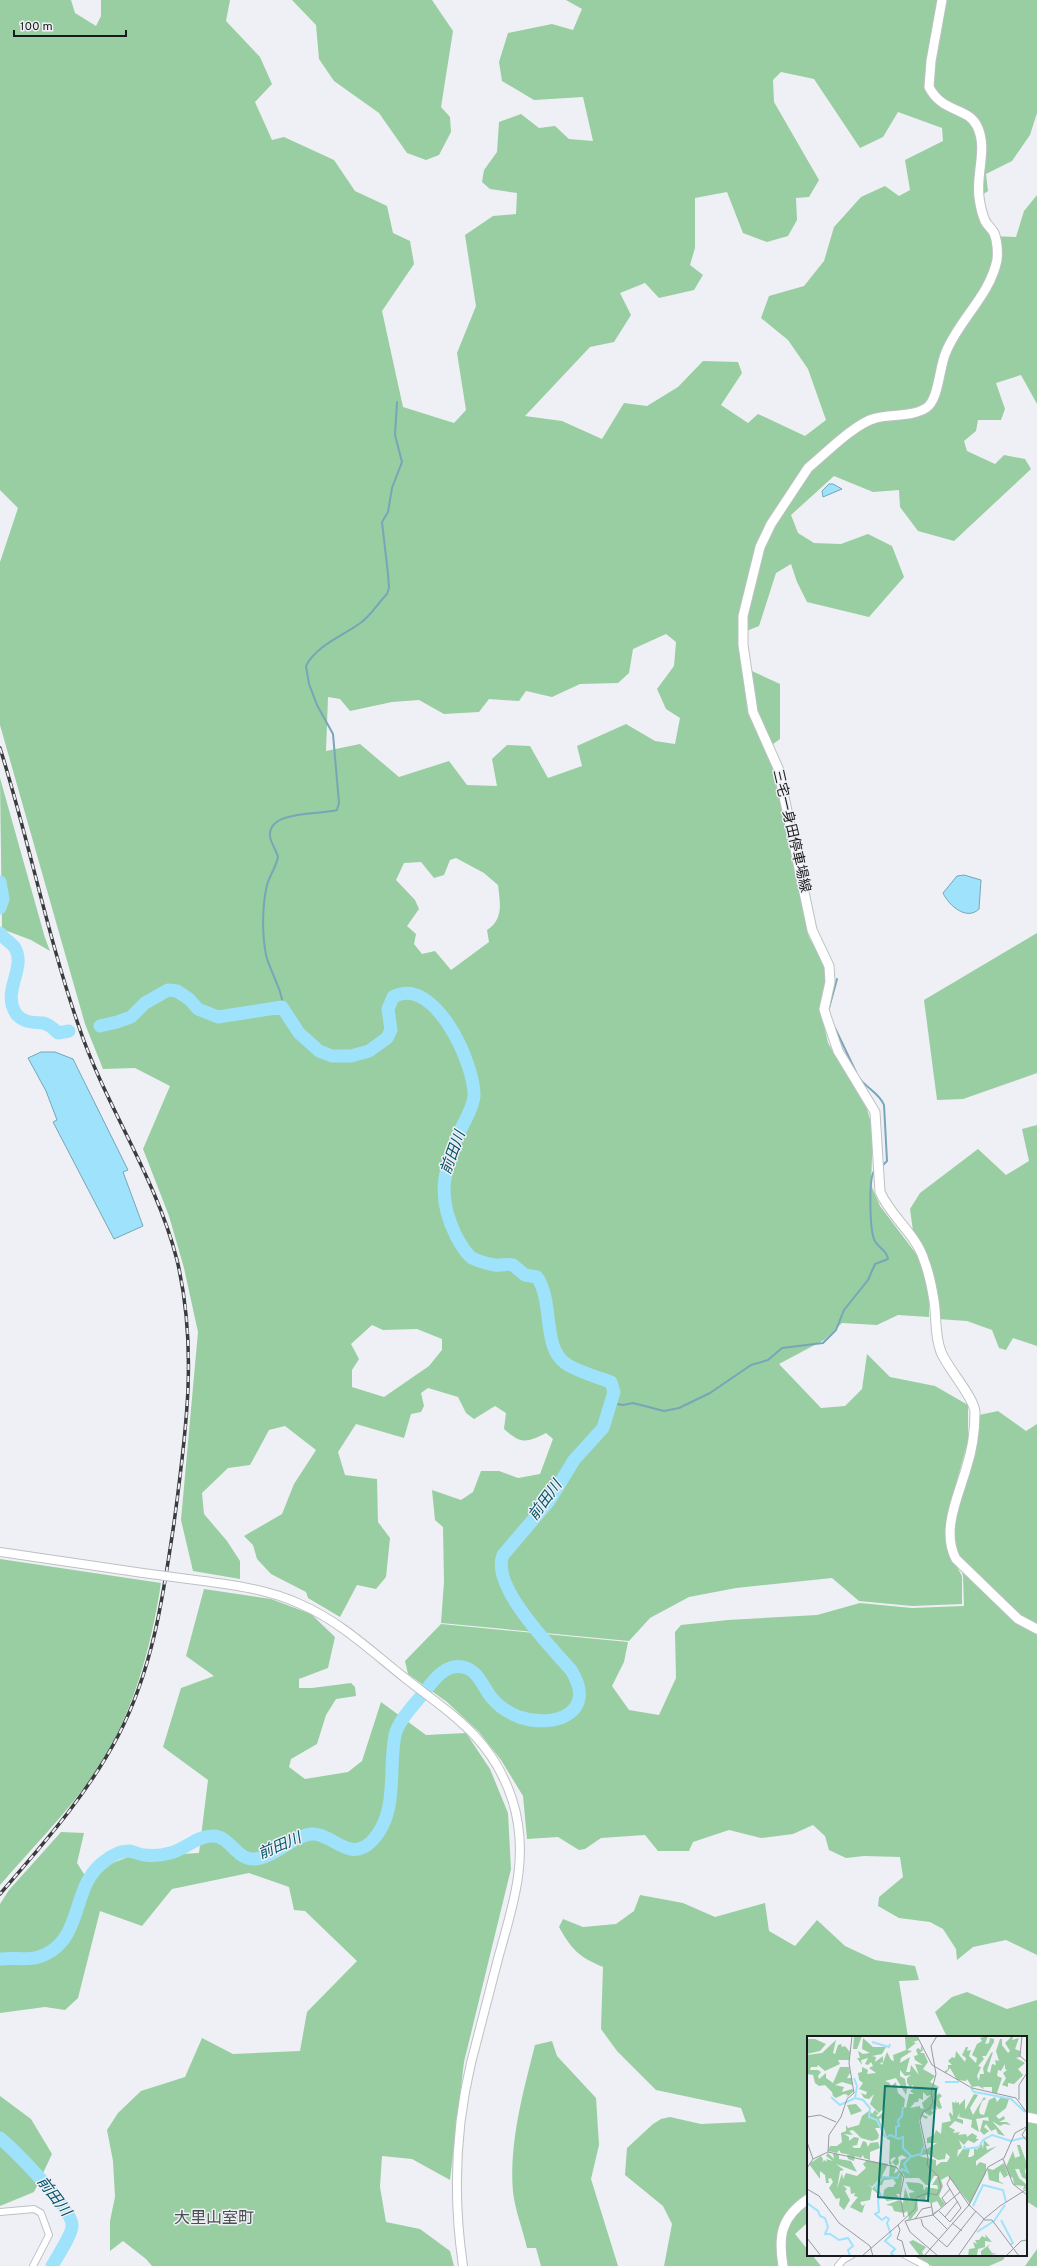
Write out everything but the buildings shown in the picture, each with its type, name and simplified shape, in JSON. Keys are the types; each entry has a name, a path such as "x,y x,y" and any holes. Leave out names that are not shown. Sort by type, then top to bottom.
{"main road":[{"name":"三宅一身田停車場線","path":"942,0 934,45 929,87 940,102 971,118 979,130 982,147 977,176 979,198 986,222 993,232 997,260 981,296 948,348 939,373 935,397 929,406 917,412 875,418 863,423 808,468 802,475 771,524 760,547 742,626 746,674 752,712 778,768 812,930 829,966 831,975 824,1010 838,1050 874,1112 880,1192 885,1203 921,1252 934,1302 934,1331 937,1340 948,1367 971,1401 974,1409 970,1455 951,1522 953,1554 956,1559 1018,1619 1037,1629"},
{"path":"1027,2117 1037,2119"},
{"path":"783,2266 780,2250 782,2227 796,2209 807,2200"}],"street":[{"path":"0,1552 257,1590 302,1604 338,1626 466,1725 496,1764 512,1797 517,1816 521,1844 518,1884 471,2063 459,2137 456,2192 463,2266"},
{"path":"0,2212 34,2209 41,2213 49,2236 33,2266"},
{"path":"840,2265 851,2256"},
{"path":"907,2256 926,2266"}],"green space":[{"path":"0,0 71,0 75,13 96,26 101,16 101,0 230,0 226,21 260,57 272,84 255,102 272,140 284,137 334,160 355,191 387,206 393,233 410,241 414,264 382,311 403,407 454,423 466,410 457,353 476,306 465,235 493,216 516,214 517,193 490,189 482,182 484,170 497,152 499,122 521,114 539,128 555,126 569,139 593,141 583,97 534,100 502,81 499,62 508,33 552,24 573,30 582,9 566,0 1037,0 1037,113 1030,135 1012,161 986,174 988,191 976,199 983,225 990,236 1016,237 1024,211 1037,195 1037,404 1021,375 996,383 1005,409 1001,420 978,420 976,431 964,441 967,451 995,464 1004,455 1025,459 1031,469 954,541 918,531 900,507 899,490 873,492 834,476 791,515 798,533 814,543 841,544 868,534 892,546 904,577 869,617 807,602 797,582 791,564 776,573 759,626 739,634 741,666 780,684 780,739 765,750 776,777 809,937 823,963 827,979 821,1012 828,1043 867,1109 873,1130 871,1185 880,1206 920,1259 929,1292 929,1317 898,1315 877,1325 842,1323 824,1340 779,1364 821,1408 845,1406 862,1389 867,1354 890,1377 935,1386 968,1405 968,1441 947,1516 948,1551 962,1576 962,1604 912,1606 859,1601 832,1578 736,1588 689,1597 650,1618 629,1641 441,1623 444,1582 443,1527 435,1520 432,1490 461,1500 473,1492 481,1471 499,1471 518,1478 540,1474 553,1439 546,1433 533,1439 519,1439 504,1429 506,1413 495,1406 474,1419 466,1413 458,1397 428,1388 421,1393 424,1406 421,1412 411,1414 404,1438 356,1424 338,1452 345,1475 377,1479 378,1522 390,1538 386,1577 376,1589 357,1585 340,1617 308,1598 306,1592 271,1574 257,1559 253,1545 244,1536 282,1514 294,1484 316,1450 285,1426 269,1430 250,1465 228,1468 202,1493 204,1514 227,1541 240,1561 240,1579 193,1571 181,1520 198,1332 184,1268 169,1216 143,1149 170,1086 135,1068 103,1069 85,1024 0,725 0,562 18,508 0,490","holes":["781,72 814,79 860,148 883,137 898,112 942,128 943,141 905,160 910,190 899,196 885,186 861,197 834,227 824,261 804,286 769,296 761,318 788,340 808,369 826,420 805,436 758,414 748,423 721,405 742,373 738,362 703,361 678,387 647,406 624,403 602,439 562,421 525,416 590,347 614,342 631,315 620,293 645,283 659,298 694,290 703,275 690,265 695,248 695,198 727,192 743,233 767,242 788,236 797,220 796,198 809,197 819,180 774,102 773,80","666,634 676,642 674,666 657,689 666,709 680,718 675,744 655,741 626,724 577,746 582,766 548,778 530,746 507,745 492,759 497,786 467,785 449,761 399,777 360,744 326,751 328,697 340,699 350,711 392,702 419,700 444,714 479,712 489,699 519,701 526,691 552,697 580,684 618,683 629,673 633,649","456,858 484,873 498,885 500,904 500,910 496,921 487,930 489,942 451,970 435,951 422,954 414,944 416,934 407,926 419,909 415,900 396,880 404,863 421,862 434,878 444,875 450,860","372,1325 383,1330 417,1329 442,1339 442,1350 429,1366 384,1397 352,1387 352,1370 359,1359 351,1344"]},
{"path":"292,0 432,0 453,31 441,107 450,117 451,132 439,155 426,160 407,153 379,113 334,81 319,59 316,25"},
{"path":"0,778 50,951 31,940 2,929"},
{"path":"1037,933 1037,1073 963,1099 937,1100 924,1000"},
{"path":"1037,1125 1037,1346 1013,1338 1006,1350 999,1348 992,1330 967,1321 938,1319 925,1250 913,1231 910,1209 920,1193 978,1149 1006,1175 1029,1161 1022,1129"},
{"path":"998,1411 1026,1431 1037,1424 1037,1955 1006,1940 973,1947 957,1960 956,1949 943,1929 930,1922 899,1918 878,1906 879,1897 903,1877 900,1857 864,1856 846,1858 829,1850 825,1836 813,1825 793,1834 761,1838 729,1830 693,1842 689,1851 658,1851 645,1835 601,1838 585,1849 579,1850 558,1837 527,1839 523,1796 501,1760 479,1732 447,1702 408,1674 405,1661 441,1624 628,1642 624,1662 612,1686 629,1710 659,1715 676,1678 675,1632 681,1625 728,1620 817,1615 860,1603 912,1608 964,1606 963,1576 956,1551 953,1530 979,1415"},
{"path":"0,1559 161,1583 152,1632 139,1680 109,1750 74,1801 0,1885"},
{"path":"204,1589 271,1599 311,1614 335,1637 328,1668 299,1679 299,1688 312,1688 351,1683 355,1687 356,1696 336,1699 326,1715 317,1744 291,1759 289,1767 305,1779 348,1772 362,1761 381,1702 426,1735 466,1733 490,1769 508,1813 511,1869 464,2062 450,2180 412,2159 382,2156 380,2187 386,2222 420,2229 450,2251 454,2266 152,2266 146,2259 123,2241 110,2251 110,2221 115,2197 113,2161 107,2130 118,2113 141,2091 185,2077 202,2038 233,2054 300,2051 307,2012 357,1961 305,1911 294,1910 289,1887 249,1873 172,1889 142,1926 100,1911 78,1998 65,2010 45,2007 0,2013 0,1904 9,1890 61,1832 84,1833 77,1863 84,1874 128,1857 199,1853 208,1780 163,1747 181,1688 214,1676 186,1656"},
{"path":"640,1895 683,1903 715,1917 765,1903 769,1931 795,1946 817,1920 845,1946 875,1960 915,1966 919,1980 899,1981 908,2036 807,2036 807,2224 795,2234 807,2249 807,2256 813,2256 821,2266 664,2266 672,2224 663,2206 625,2175 627,2148 653,2124 661,2119 670,2117 701,2124 746,2122 741,2108 656,2090 617,2051 601,2029 603,1967 588,1960 577,1952 568,1942 559,1927 563,1919 583,1927 616,1924 634,1911"},
{"path":"967,1992 1007,2009 1037,2000 1037,2208 1027,2202 1027,2036 947,2036 935,2012 952,1997"},
{"path":"552,2041 557,2056 596,2098 599,2145 591,2179 618,2266 541,2266 536,2248 527,2248 515,2206 513,2192 512,2173 515,2136 535,2045"},
{"path":"0,2096 31,2119 52,2154 34,2192 0,2206"},
{"path":"1037,2249 1037,2266 1025,2266"},
{"path":"913,2256 1005,2256 1003,2260 989,2266 932,2266"}],"water":[{"path":"829,484 833,484 842,489 823,497 822,491"},
{"path":"964,875 981,880 979,909 969,913 964,913 954,907 949,903 943,893 957,876"},
{"path":"41,1052 55,1052 73,1059 128,1170 123,1172 143,1226 114,1239 53,1122 57,1120 46,1091 28,1058"}],"waterway":[{"path":"282,1007 279,989 266,955 263,929 263,911 267,885 278,857 270,836 272,828 277,822 286,818 296,815 337,810 339,803 333,734 317,705 309,684 306,666 310,659 323,647 363,621 387,594 389,588 382,522 388,512 392,488 402,462 395,435 397,402"},
{"name":"前田川","path":"0,882 3,899 0,908"},
{"name":"前田川","path":"0,933 14,946 18,956 18,964 11,998 17,1015 26,1021 47,1024 58,1033 69,1031"},
{"path":"829,1008 837,979"},
{"name":"前田川","path":"0,1959 35,1958 46,1954 58,1946 72,1923 81,1896 94,1871 110,1857 125,1851 148,1855 164,1854 181,1849 201,1838 213,1836 224,1840 243,1856 249,1859 256,1859 271,1854 300,1837 314,1834 321,1835 349,1849 364,1847 372,1841 386,1818 391,1791 393,1748 397,1729 408,1711 433,1681 446,1670 463,1667 473,1672 480,1679 491,1697 497,1703 519,1717 546,1721 558,1719 568,1714 576,1707 579,1697 578,1685 571,1670 525,1616 505,1583 501,1568 503,1555 549,1501 574,1460 603,1428 614,1392 611,1382 576,1369 565,1363 558,1355 553,1346 545,1299 542,1287 537,1277 525,1275 513,1265 495,1265 472,1258 465,1251 456,1236 446,1210 444,1198 445,1176 452,1151 470,1112 474,1096 468,1064 460,1045 449,1026 437,1010 423,998 408,993 393,997 388,1009 391,1030 387,1038 369,1051 351,1056 332,1056 319,1051 299,1033 282,1007 218,1017 198,1009 189,999 177,991 168,990 145,1003 131,1017 100,1026"},
{"path":"835,1028 856,1072"},
{"path":"860,1079 880,1098 884,1105 887,1161 881,1167"},
{"path":"611,1403 623,1405 633,1403 664,1411 679,1408 710,1393 751,1365 768,1360 782,1348 823,1343 836,1330 844,1310 868,1280 875,1264 888,1259 886,1253 875,1242 873,1233 871,1214 871,1182 875,1170"},
{"name":"前田川","path":"0,2138 53,2193 69,2217 72,2229 52,2266"}],"railway":[{"path":"0,748 20,817 57,958 79,1027 90,1057 144,1171 168,1229 177,1260 183,1293 187,1326 188,1358 186,1424 166,1578 155,1632 140,1685 118,1736 93,1779 64,1818 0,1894"}],"district":[{"name":"大里山室町","path":"214,2219"}]}
